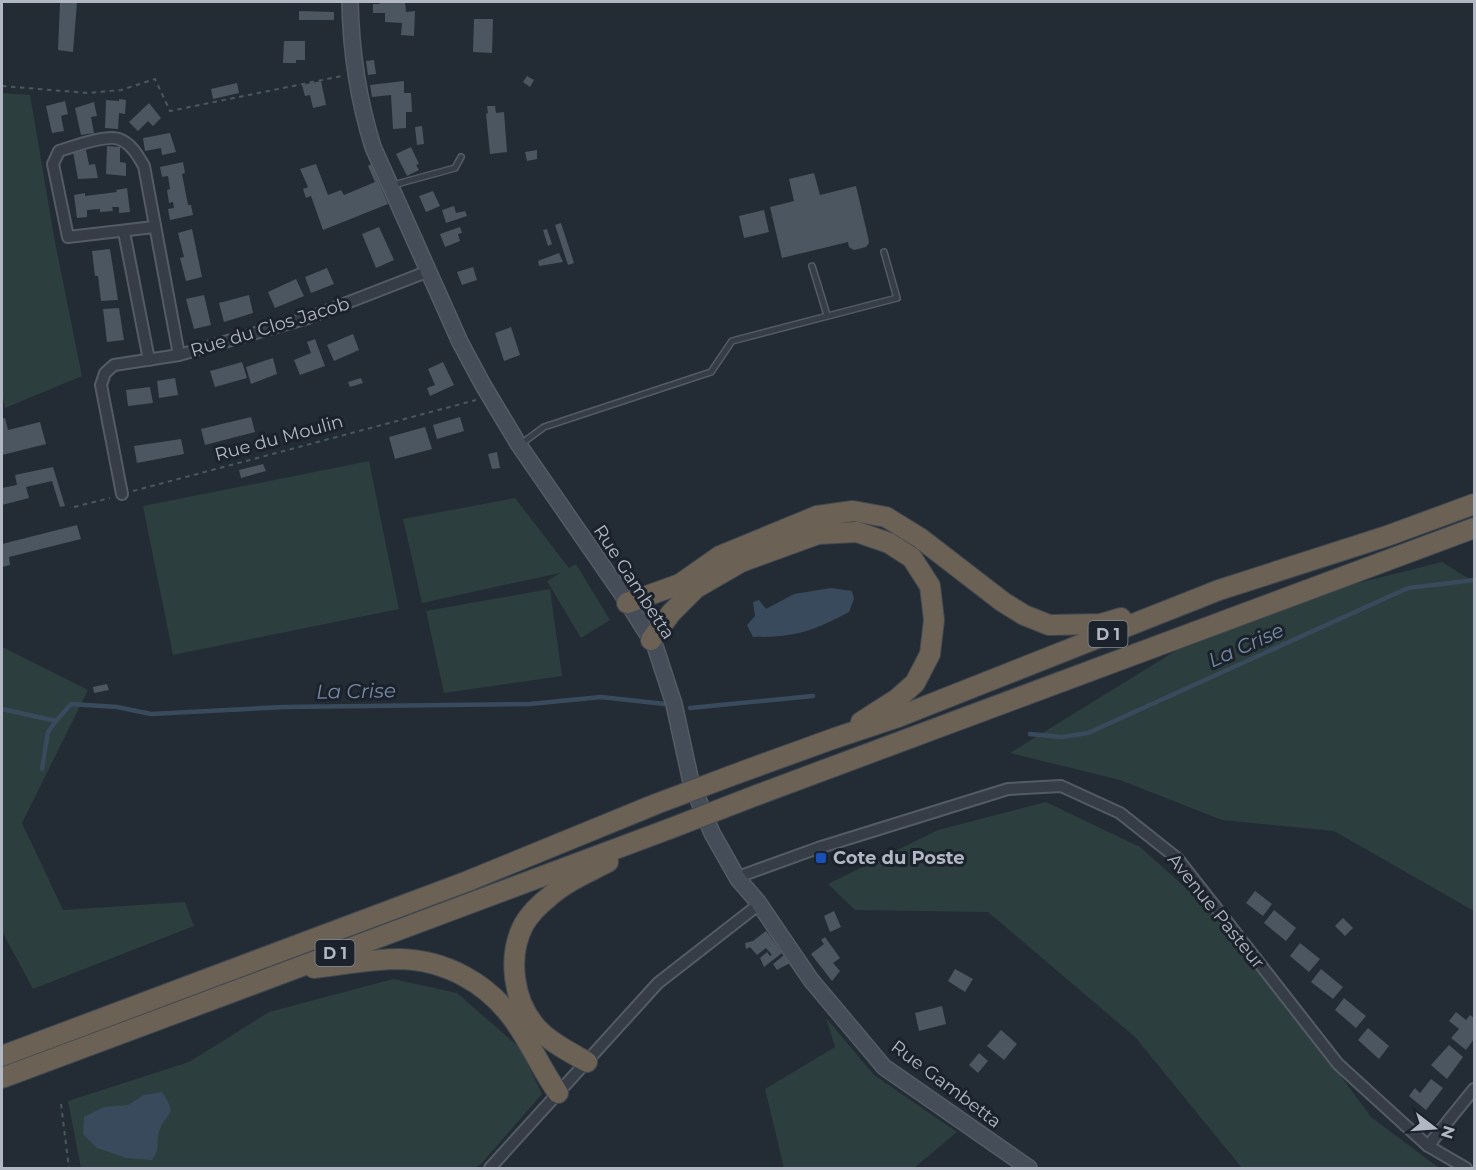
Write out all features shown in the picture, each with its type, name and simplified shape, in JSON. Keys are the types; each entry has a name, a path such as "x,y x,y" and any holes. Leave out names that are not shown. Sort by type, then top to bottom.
{"highway":[{"name":"D 1","path":"2,1056 468,881 656,804 898,717 1219,590 1387,536 1474,504"},
{"path":"627,603 680,584 720,556 817,516 853,511 886,517 920,538 1003,602 1024,615 1049,624 1100,624 1219,590"},
{"name":"D 1","path":"2,1078 1474,528"},
{"path":"651,640 671,613 696,588 741,562 818,534 857,532 889,543 912,558 930,586 934,620 930,654 915,683 897,699 836,738"},
{"path":"587,1062 552,1041 537,1028 523,1010 515,978 514,960 517,942 525,923 557,890 669,829"},
{"path":"287,971 401,959 420,961 463,975 482,987 513,1018 558,1093"}],"street":[{"name":"Rue Gambetta","path":"350,2 351,40 364,117 373,147 390,186 460,342 490,396 519,445 651,640 674,704 691,782 712,833 738,879 758,902 812,980 884,1067 1029,1168"},
{"path":"154,227 68,237 53,164 59,151 87,142 117,138 133,148 144,166 179,355"},
{"path":"124,232 149,360"},
{"name":"Rue du Clos Jacob","path":"123,494 101,385 105,373 114,365 179,355 308,318 429,271"},
{"name":"Avenue Pasteur","path":"738,879 818,848 1008,789 1061,786 1119,813 1178,860 1338,1064 1428,1146 1466,1168"},
{"path":"490,1168 658,983 753,909 758,902"},
{"path":"1428,1146 1474,1089"}],"lane":[{"path":"390,186 455,168 461,157"},
{"path":"519,445 544,427 711,372 732,341 897,298 884,252"},
{"path":"812,266 827,315"}],"path":[{"path":"2,86 88,93 121,90 155,79 171,111 356,74"},
{"name":"Rue du Moulin","path":"75,507 490,396"},
{"path":"61,1104 69,1168"}],"shaded area":[{"path":"2,93 30,95 55,242 82,376 5,408 2,393"},
{"path":"369,461 399,609 173,655 143,506"},
{"path":"515,498 569,568 576,564 610,620 581,638 547,581 560,573 422,603 403,519"},
{"path":"1442,562 1474,582 1474,911 1334,831 1222,820 1120,780 1010,753 1237,613"},
{"path":"550,589 562,676 444,693 426,611"},
{"path":"2,647 88,690 22,823 63,910 185,902 194,926 33,989 2,933"},
{"path":"1046,802 1140,847 1233,930 1371,1117 1439,1168 1242,1168 1135,1037 988,912 855,910 828,884 938,830"},
{"path":"393,979 457,993 520,1048 542,1094 475,1168 81,1168 68,1101 189,1062 269,1012"},
{"path":"826,1018 874,1075 957,1132 914,1168 784,1168 765,1089 835,1047"}],"water":[{"path":"831,588 852,591 854,599 849,612 803,632 753,637 747,625 755,616 753,602 759,600 766,609 794,594"},
{"path":"162,1092 171,1111 162,1125 158,1136 157,1152 152,1160 126,1158 97,1148 83,1134 84,1117 104,1107 128,1105 144,1095"}],"building":[{"path":"60,2 77,2 73,52 58,50"},
{"path":"379,2 405,2 406,12 415,11 414,36 401,35 402,23 385,22 385,13 373,13 373,4 380,4"},
{"path":"299,11 334,12 334,20 299,20"},
{"path":"474,19 493,19 492,53 473,52"},
{"path":"284,41 305,41 305,60 283,63"},
{"path":"374,60 376,74 368,75 366,61"},
{"path":"527,76 534,80 530,87 523,82"},
{"path":"321,81 326,105 313,108 310,95 305,96 302,85"},
{"path":"404,81 404,93 411,93 412,112 406,112 406,128 393,129 391,95 372,97 370,85"},
{"path":"237,83 239,93 213,99 211,89"},
{"path":"119,99 126,100 125,114 119,113 118,129 105,128 106,100 119,101"},
{"path":"65,101 68,114 61,116 64,131 52,133 46,106"},
{"path":"94,102 97,116 91,117 94,133 81,135 75,108"},
{"path":"149,103 161,118 153,126 148,121 138,131 129,122"},
{"path":"487,106 495,106 496,113 504,112 507,152 490,154"},
{"path":"422,126 424,144 417,145 415,127"},
{"path":"170,133 176,152 162,155 161,148 145,151 143,138"},
{"path":"107,146 120,147 120,162 126,163 126,176 106,174"},
{"path":"411,147 419,164 416,165 419,170 407,176 396,154"},
{"path":"86,150 89,165 95,164 98,178 78,179 73,152"},
{"path":"537,150 537,159 527,161 525,152"},
{"path":"183,162 185,173 182,174 188,205 191,205 193,215 170,220 168,209 174,208 173,202 169,203 168,176 162,177 160,167"},
{"path":"316,164 328,195 341,190 344,195 375,182 368,166 371,164 388,204 323,230 311,196 306,198 303,189 308,187 300,169"},
{"path":"814,173 820,195 856,186 869,243 866,247 854,250 849,247 848,242 782,258 770,207 794,201 789,179"},
{"path":"127,188 130,212 119,213 119,207 112,207 113,211 87,210 87,217 77,218 74,195 117,192 116,190"},
{"path":"433,191 440,206 426,212 419,196"},
{"path":"454,206 456,213 465,211 467,216 446,223 442,210"},
{"path":"764,210 769,232 744,238 739,216"},
{"path":"561,223 574,263 568,265 555,225"},
{"path":"379,227 394,260 376,268 362,234"},
{"path":"460,227 462,233 458,234 460,241 445,247 440,234"},
{"path":"192,229 202,277 186,281 180,258 184,257 178,233"},
{"path":"547,229 552,244 548,246 543,230"},
{"path":"110,249 118,300 101,301 92,251"},
{"path":"559,253 563,262 539,266 538,261"},
{"path":"473,267 477,280 462,285 457,272"},
{"path":"327,268 334,284 311,293 305,277"},
{"path":"296,279 304,296 275,308 268,292"},
{"path":"204,295 211,325 194,329 186,299"},
{"path":"249,295 253,313 224,322 219,303"},
{"path":"119,308 124,340 107,342 103,309"},
{"path":"511,327 520,355 504,361 495,333"},
{"path":"353,334 359,350 334,361 327,345"},
{"path":"315,339 325,366 300,375 294,360 311,353 307,342"},
{"path":"273,358 277,374 251,384 246,367"},
{"path":"242,362 247,378 215,387 210,371"},
{"path":"443,362 454,385 430,396 427,388 435,385 428,369"},
{"path":"175,378 178,395 159,398 157,381"},
{"path":"361,378 363,383 350,387 348,382"},
{"path":"150,387 153,403 128,406 126,390"},
{"path":"251,417 255,432 205,445 201,429"},
{"path":"460,417 464,431 437,439 433,425"},
{"path":"5,418 8,430 40,422 46,444 2,455 2,419"},
{"path":"425,427 432,449 395,459 389,437"},
{"path":"181,439 184,454 137,463 134,446"},
{"path":"497,452 500,468 492,469 488,454"},
{"path":"263,464 266,471 241,478 239,470"},
{"path":"53,467 65,506 60,507 52,481 26,487 29,498 2,505 2,488 17,485 15,475"},
{"path":"77,525 81,539 9,557 10,565 2,567 2,544"},
{"path":"107,684 109,690 94,693 93,687"},
{"path":"1255,891 1272,904 1263,916 1246,903"},
{"path":"1274,910 1296,928 1286,941 1264,923"},
{"path":"834,911 841,927 830,932 824,916"},
{"path":"1343,918 1353,928 1345,936 1335,926"},
{"path":"766,931 782,953 764,967 760,958 767,952 770,956 772,955 766,948 757,955 750,947 746,949 745,943 753,941"},
{"path":"825,937 840,958 833,963 840,971 832,981 811,954 824,944 821,940"},
{"path":"1300,943 1320,959 1309,972 1290,956"},
{"path":"784,955 790,963 777,970 773,964"},
{"path":"955,969 973,979 965,992 948,981"},
{"path":"1321,969 1343,987 1333,999 1311,982"},
{"path":"1344,998 1366,1016 1356,1028 1335,1010"},
{"path":"942,1006 946,1024 919,1031 915,1013"},
{"path":"1456,1012 1466,1020 1470,1015 1474,1018 1474,1039 1466,1050 1451,1038 1459,1029 1449,1021"},
{"path":"1368,1028 1389,1046 1379,1059 1358,1040"},
{"path":"1001,1030 1017,1044 1004,1060 987,1046"},
{"path":"1449,1045 1463,1057 1447,1079 1431,1065"},
{"path":"979,1053 988,1061 978,1073 969,1065"},
{"path":"1431,1079 1443,1088 1426,1110 1409,1096 1415,1088 1420,1093"}],"waterway":[{"name":"La Crise","path":"1030,734 1062,737 1088,733 1408,588 1474,580"},
{"name":"La Crise","path":"690,708 813,696"},
{"name":"La Crise","path":"2,709 56,721 71,704 117,707 151,714 284,707 530,704 601,697 665,704"},
{"name":"La Crise","path":"42,769 48,732 56,721"}],"place":[{"name":"Cote du Poste","path":"821,858"}]}
